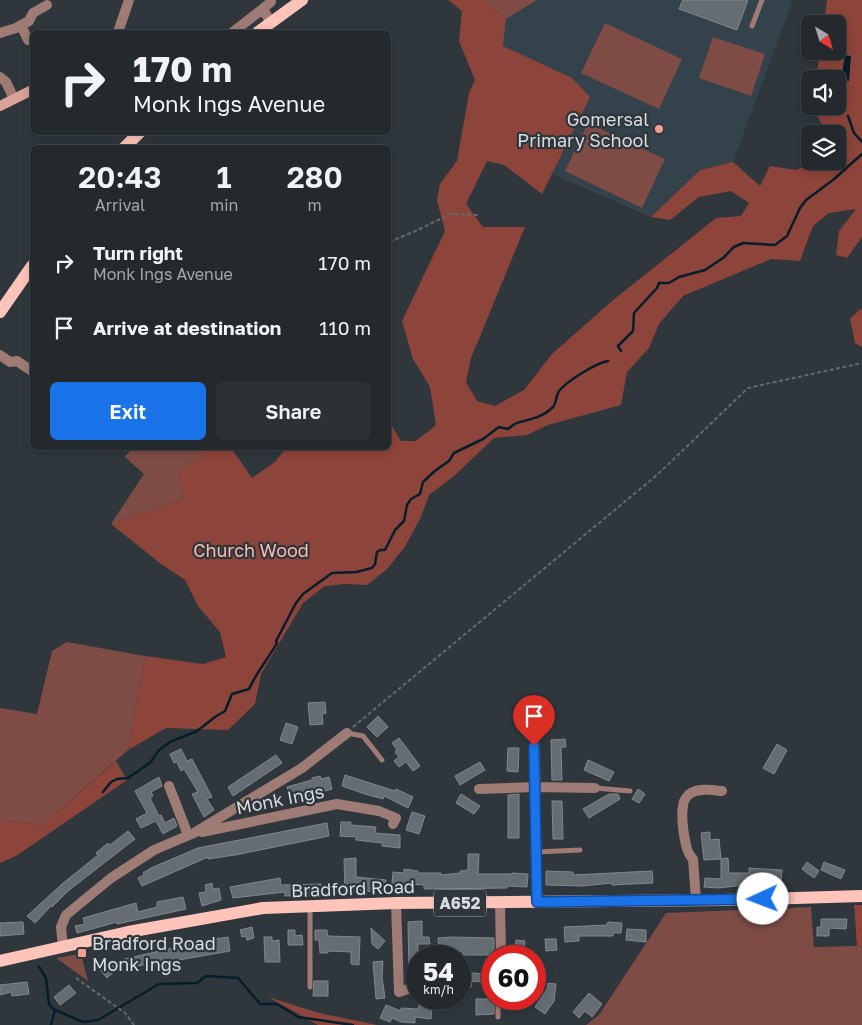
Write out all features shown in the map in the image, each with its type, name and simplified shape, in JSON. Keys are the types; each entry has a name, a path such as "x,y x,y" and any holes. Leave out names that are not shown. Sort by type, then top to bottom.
{"main road":[{"path":"261,30 298,1"},
{"path":"0,106 30,91"},
{"path":"127,145 137,135"},
{"path":"0,312 30,269"},
{"name":"Bradford Road","path":"0,961 128,932 263,908 862,896"}],"street":[{"path":"119,30 129,0"},
{"path":"236,30 271,2"},
{"path":"0,33 29,21 34,13 47,5"},
{"path":"260,11 266,14 270,23"},
{"path":"21,25 28,40"},
{"path":"0,77 6,82 14,99"},
{"path":"0,355 10,362 17,361 30,370"},
{"name":"Monk Ings","path":"63,947 61,927 66,915 111,878 154,850 191,834 302,768 347,733"},
{"path":"534,746 537,902"},
{"path":"169,786 191,834"},
{"path":"479,789 535,787 595,788"},
{"path":"696,900 693,859 688,855 686,846 682,804 689,794 695,791 701,789 722,790"},
{"name":"Monk Ings","path":"191,834 337,804 379,811 396,817"},
{"path":"500,902 501,945"},
{"path":"396,904 400,992 406,990"}],"lane":[{"path":"752,26 762,0"},
{"path":"347,733 363,736 382,760"},
{"path":"595,788 630,791"},
{"path":"536,852 580,850"},
{"path":"310,906 310,987"},
{"path":"498,1010 498,1017"}],"path":[{"path":"391,241 450,214 480,215"},
{"path":"347,733 657,475 748,388 862,363"},
{"path":"76,978 122,1011 134,1025"}],"shaded area":[{"path":"485,0 537,0 506,19"},
{"name":"Gomersal Primary School","path":"537,0 793,0 733,162 700,170 651,217 552,174 590,97 534,61 503,46 506,19"},
{"path":"605,23 682,59 659,109 581,73"},
{"path":"713,37 765,54 751,96 699,78"},
{"path":"588,123 665,159 642,208 565,171"},
{"path":"130,450 202,450 200,457 178,472 184,499 111,524 144,474 125,457"},
{"path":"67,642 145,656 128,750 42,825 0,820 0,708 37,714 52,651"},
{"path":"811,907 814,947 857,946 862,948 862,1025 586,1025 599,1015 666,913"},
{"path":"81,954 88,981 56,958"}],"green space":[{"name":"Church Wood","path":"448,0 485,0 506,19 503,46 572,78 590,97 542,194 504,165 487,161 466,204 483,227 525,227 471,358 466,382 477,401 495,406 524,390 552,354 612,301 716,218 741,216 749,203 731,191 699,197 670,220 651,217 700,170 733,162 760,186 770,166 796,170 801,168 801,170 846,170 846,125 822,125 817,115 846,115 846,70 817,70 819,60 846,60 846,15 825,15 827,0 862,0 862,237 847,258 836,255 839,231 856,209 829,213 813,226 800,261 771,259 683,296 659,324 649,348 627,372 621,405 548,425 527,435 494,438 454,476 429,495 420,519 404,548 387,569 367,585 345,584 325,586 303,603 261,674 255,704 228,730 166,728 128,750 145,656 203,664 226,657 220,632 198,606 185,580 161,564 111,524 184,499 178,472 200,457 202,450 232,450 252,478 275,462 284,450 391,450 391,424 401,441 416,441 436,425 430,387 413,359 402,321 445,231 437,200 440,184 457,161 469,93 475,80 459,41 462,11"},
{"path":"862,309 862,347 855,343 850,319"},
{"path":"116,761 127,780 16,856 0,863 0,820 42,825"},
{"path":"854,905 862,905 862,948 857,946"},
{"path":"268,997 319,1013 377,1025 318,1025"}],"water":[{"path":"846,55 851,56 849,81 846,81 846,70 843,70"}],"building":[{"path":"683,0 748,0 737,30 679,9"},
{"path":"325,702 326,713 322,714 323,724 310,725 308,703"},
{"path":"378,716 388,727 377,737 367,727"},
{"path":"286,723 298,727 292,744 280,740"},
{"path":"399,738 420,766 413,771 406,762 399,767 394,761 399,757 392,743"},
{"path":"565,739 566,747 561,747 562,780 552,780 551,740"},
{"path":"777,744 787,750 774,774 763,768"},
{"path":"508,748 519,748 518,772 507,771"},
{"path":"181,749 187,761 192,759 212,797 207,799 214,810 204,817 192,794 198,792 184,769 181,771 177,762 174,763 170,754"},
{"path":"276,755 282,763 233,796 228,787"},
{"path":"588,760 614,772 609,781 584,770"},
{"path":"480,762 485,770 460,785 455,776"},
{"path":"345,775 395,791 396,789 413,797 408,808 384,796 383,799 342,786"},
{"path":"320,776 321,779 329,777 332,789 291,801 287,787"},
{"path":"159,777 162,786 151,792 153,796 150,798 159,816 161,815 165,823 174,818 177,826 163,834 156,821 141,828 136,819 147,813 135,791"},
{"path":"638,789 645,794 639,803 632,799"},
{"path":"461,794 480,806 474,814 456,803"},
{"path":"519,794 519,838 508,838 508,795"},
{"path":"609,794 618,794 620,799 589,818 583,809"},
{"path":"552,801 562,801 563,839 553,839"},
{"path":"412,812 425,816 419,834 406,830"},
{"path":"341,822 351,822 351,825 376,827 375,833 400,835 400,848 382,846 382,843 356,840 356,837 340,836"},
{"path":"327,823 329,836 235,855 208,859 208,857 142,886 138,878 151,868 198,848"},
{"path":"128,831 135,839 68,891 35,923 27,916 98,855 96,853"},
{"path":"710,832 710,840 719,839 721,859 704,860 701,833"},
{"path":"468,854 479,854 478,874 528,874 527,887 424,889 424,885 392,883 393,872 404,873 404,869 418,871 418,873 441,873 441,875 468,870"},
{"path":"356,858 356,877 386,880 384,893 357,890 357,892 345,892 344,859"},
{"path":"728,858 729,873 749,873 749,868 782,870 781,883 757,881 757,883 746,882 746,885 718,888 704,887 705,878 721,879 721,859"},
{"path":"807,862 819,871 814,878 802,869"},
{"path":"824,862 845,870 841,879 821,870"},
{"path":"546,871 573,872 573,875 652,871 653,883 612,885 612,883 582,886 546,885"},
{"path":"280,878 281,885 321,884 321,895 285,896 285,892 233,898 230,887"},
{"path":"212,883 213,889 219,888 221,900 202,906 199,893 206,892 205,885"},
{"path":"183,897 186,909 117,924 117,922 77,933 75,926 85,924 83,918 136,903 138,912 157,907 157,902"},
{"path":"821,919 847,919 846,929 829,928 829,936 817,936 817,927 821,927"},
{"path":"422,921 422,937 429,937 430,944 408,945 408,922"},
{"path":"23,922 24,934 0,936 0,923"},
{"path":"608,922 622,923 621,933 613,933 613,936 579,936 579,941 565,942 564,927 607,925"},
{"path":"252,927 254,938 247,940 246,936 242,937 240,930"},
{"path":"371,928 385,941 378,949 372,944"},
{"path":"627,929 646,930 646,942 626,940"},
{"path":"288,930 295,930 295,936 302,935 303,945 288,945"},
{"path":"315,930 327,930 328,936 360,937 359,965 351,964 351,952 328,951 328,953 320,953 319,940 315,940"},
{"path":"228,937 230,951 173,961 174,966 157,969 155,962 127,969 124,959 182,946 210,942 210,940"},
{"path":"264,937 272,937 272,941 279,940 280,962 265,962"},
{"path":"438,938 494,938 494,945 481,945 481,955 471,955 471,945 438,945"},
{"path":"545,939 556,939 557,950 546,951"},
{"path":"516,940 525,941 525,945 516,945"},
{"path":"110,961 117,969 107,978 100,970"},
{"path":"383,961 382,977 385,998 376,999 373,962"},
{"path":"471,973 481,974 481,982 472,981 471,987"},
{"path":"314,981 328,981 328,996 313,996"},
{"path":"27,982 29,994 12,996 11,992 0,995 0,985"},
{"path":"548,983 556,984 554,1001 545,1014 539,1010 546,1010"},
{"path":"69,985 76,993 60,1005 54,997"},
{"path":"589,993 602,1004 592,1017 585,1011 579,1018 573,1012"},
{"path":"476,999 481,999 481,1010 494,1010 494,1014 476,1015"},
{"path":"386,1005 401,1011 401,1008 406,1008 406,1010 432,1010 431,1019 415,1017 415,1023 401,1022 392,1018 390,1022 380,1018"}],"waterway":[{"path":"848,116 854,133 862,142"},
{"path":"621,351 618,346 633,331 634,313 657,288 659,283 669,283 679,277 705,270 723,258 734,247 743,243 775,245 787,236 800,208 806,200 833,180 862,154"},
{"path":"103,792 111,782 117,779 128,778 150,763 159,750 170,742 197,731 225,711 232,694 249,689 277,643 276,641 296,603 303,594 332,573 356,572 372,568 375,564 377,552 385,550 395,530 404,521 407,505 411,499 420,494 423,482 449,461 454,453 483,439 499,427 508,429 516,423 544,414 554,406 559,391 568,382 589,369 608,361"},
{"path":"39,967 46,978 49,1004 53,1009 83,1022 98,1020 159,984 197,983 206,976 238,978 260,1004 277,1004 298,1017 353,1025"},
{"path":"51,1025 55,1010"}],"place":[{"name":"Gomersal Primary School","path":"659,129"},
{"name":"Bradford Road Monk Ings","path":"82,953"}],"route":[{"path":"534,746 537,902 763,899"}]}
